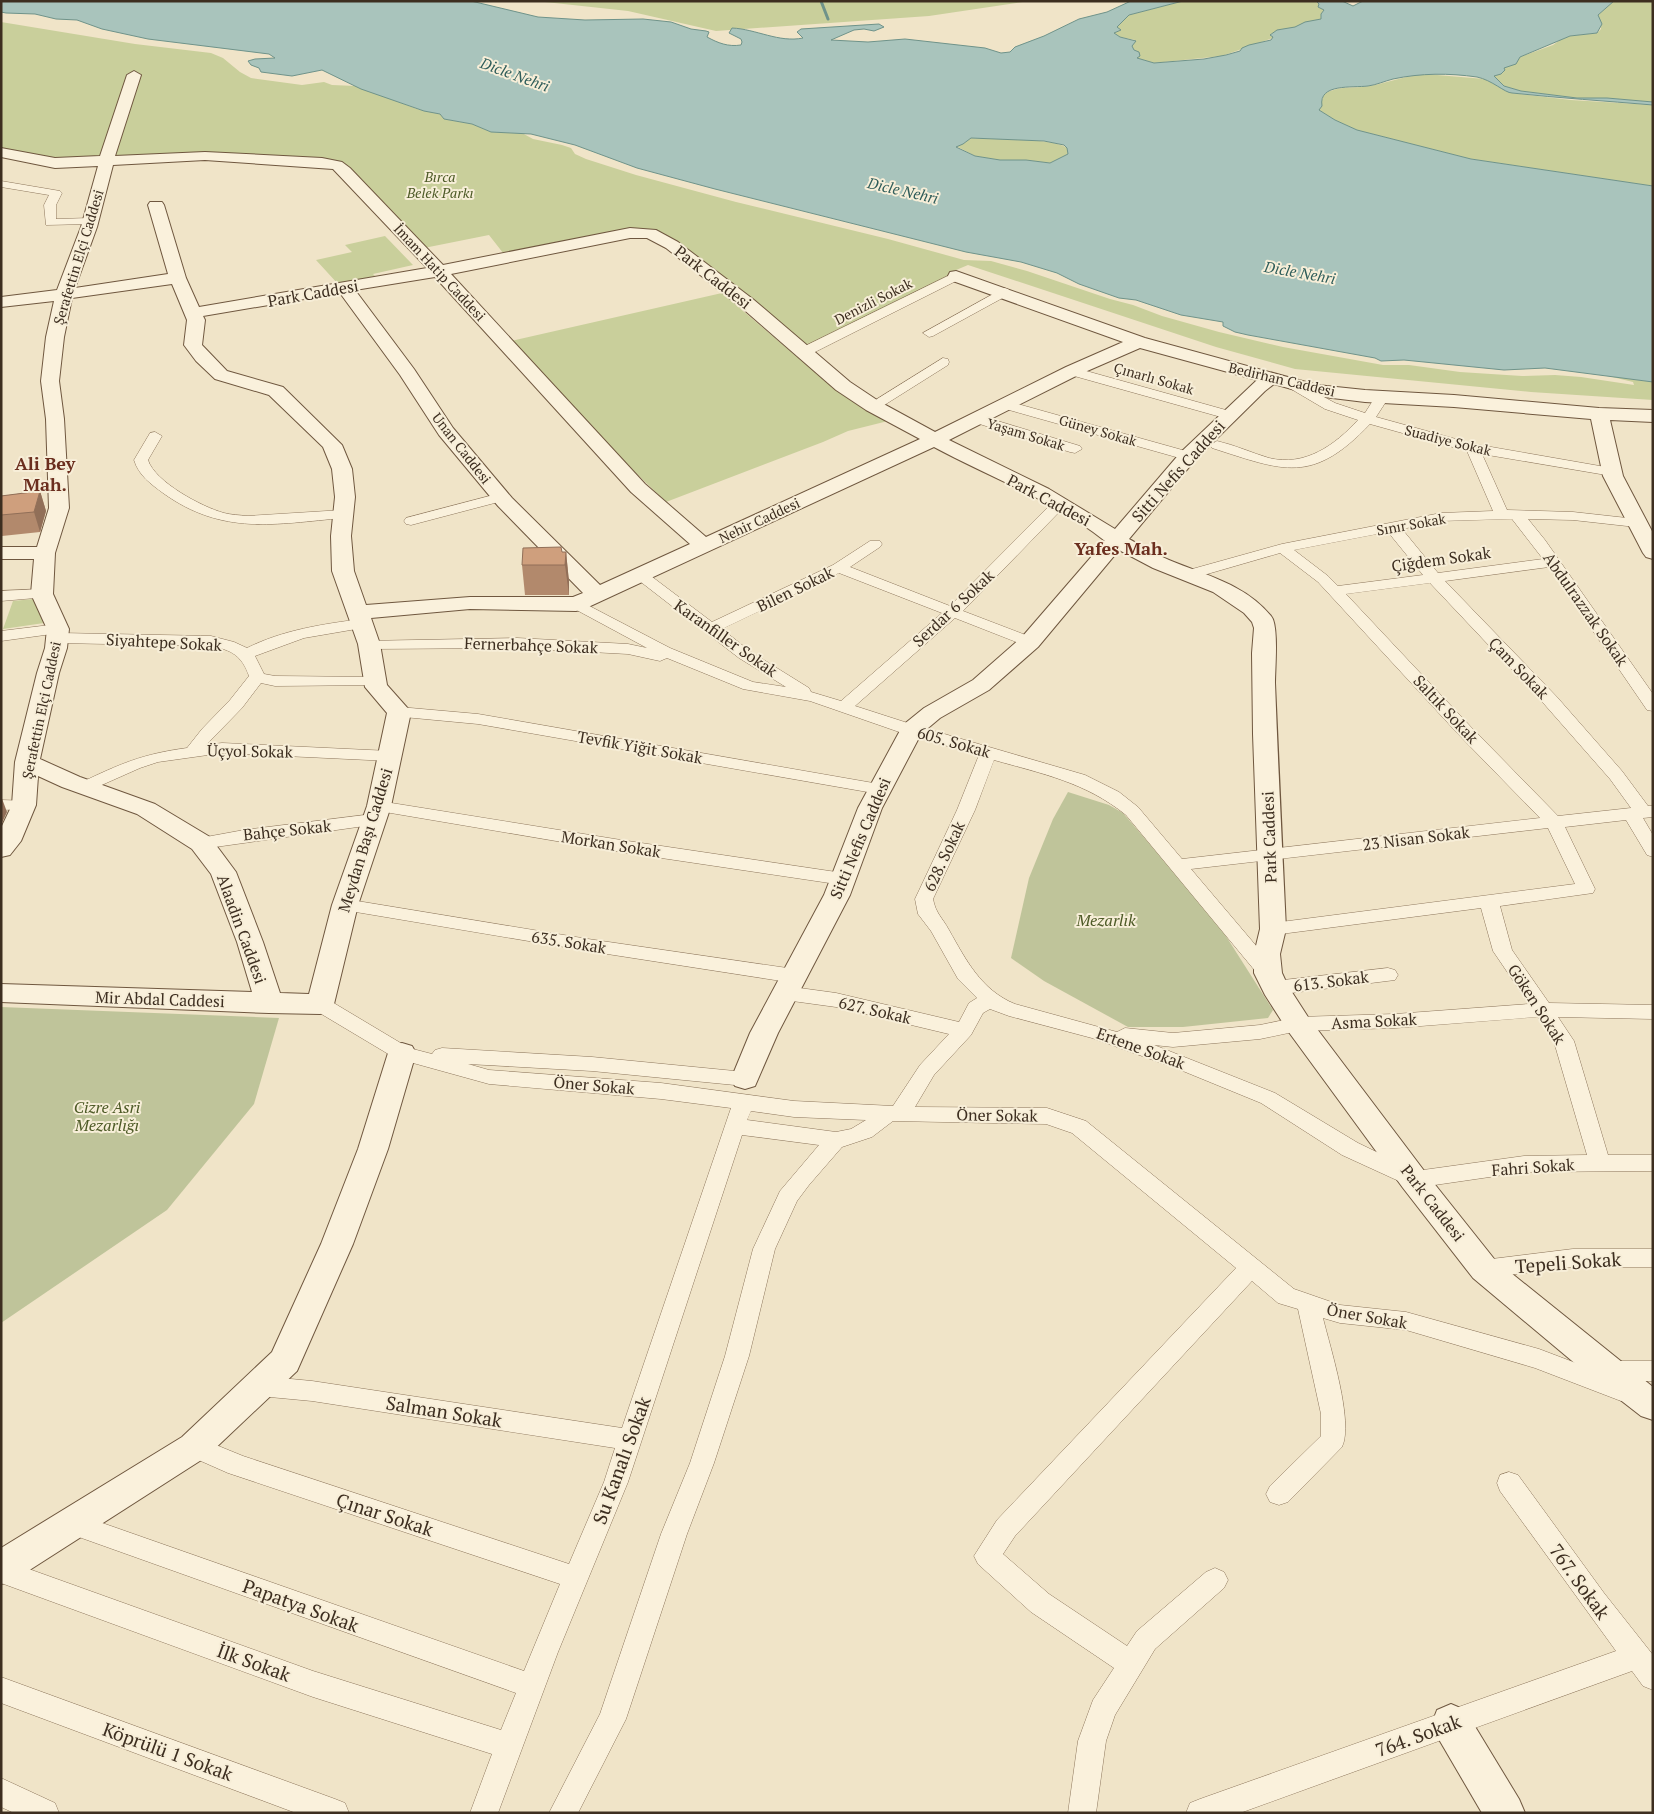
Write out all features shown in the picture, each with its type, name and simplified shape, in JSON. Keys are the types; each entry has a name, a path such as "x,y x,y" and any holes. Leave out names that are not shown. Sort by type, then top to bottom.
{"street":[{"name":"Şerafettin Elçi Caddesi","path":"1,849 8,841 24,805 28,762 58,633 42,594 45,552 58,508 55,419 50,381 55,338 64,294 90,221 106,162 134,75"},
{"name":"İmam Hatip Caddesi","path":"1,152 48,163 106,162 205,156 307,162 337,166 345,171 440,271 638,488 704,545"},
{"path":"1,184 56,193 50,205 50,223 90,221"},
{"path":"156,205 178,278 196,320 193,345 202,358 221,375 276,391 332,445 342,469 345,497 341,536 343,571 363,627 376,687 399,712"},
{"name":"Park Caddesi","path":"193,314 440,271 630,233 650,234 672,245 722,284 843,386 873,406 934,440 1059,504 1160,564 1221,587 1236,596 1252,608 1263,620 1265,628 1264,680 1273,929 1267,954 1271,980 1298,1024 1414,1180 1484,1269 1608,1372 1649,1403"},
{"name":"Denizli Sokak","path":"804,352 956,276"},
{"name":"Bedirhan Caddesi","path":"956,276 1004,292 1095,328 1139,342 1316,390 1599,414 1653,416"},
{"path":"1,302 178,278"},
{"name":"Unan Caddesi","path":"344,288 408,373 446,431 501,497 597,594"},
{"path":"929,333 1004,292"},
{"name":"Nehir Caddesi","path":"363,627 470,603 576,604 642,576 704,545 934,440 1072,371 1139,342"},
{"path":"873,406 943,362"},
{"name":"Çınarlı Sokak","path":"1072,371 1228,415"},
{"path":"1122,543 1217,444 1278,392 1281,381"},
{"name":"Sitti Nefis Caddesi","path":"744,1090 764,1033 837,895 879,789 911,730 932,713 981,685 1030,642 1122,543 1188,456 1258,387 1281,381"},
{"name":"Suadiye Sokak","path":"1281,381 1330,406 1368,419 1473,448 1612,472"},
{"path":"1217,444 1271,462 1288,465 1303,464 1318,459 1368,419 1382,397"},
{"name":"Güney Sokak","path":"1007,405 1188,456"},
{"path":"1599,414 1612,472 1636,523 1653,553"},
{"name":"Yaşam Sokak","path":"978,419 1075,449"},
{"path":"155,436 141,460 144,470 190,504 220,516 252,520 343,514"},
{"name":"Abdulrazzak Sokak","path":"1473,448 1509,514 1540,543 1653,706"},
{"path":"411,521 501,497"},
{"name":"Serdar 6 Sokak","path":"843,708 964,602 1059,504"},
{"name":"Sınır Sokak","path":"1190,574 1282,548 1441,517 1509,514 1573,516 1636,523"},
{"name":"Çam Sokak","path":"1392,527 1434,577 1551,701 1616,775 1642,812 1653,851"},
{"name":"Bilen Sokak","path":"710,629 838,568 876,544"},
{"name":"Saltık Sokak","path":"1282,548 1322,579 1334,591 1464,731 1554,822 1586,889 1489,902"},
{"path":"1,553 45,552"},
{"name":"Çiğdem Sokak","path":"1334,591 1552,562"},
{"path":"838,568 1030,642"},
{"name":"Karanfiller Sokak","path":"642,576 745,655 813,697"},
{"path":"1,596 42,594"},
{"name":"605. Sokak","path":"576,604 664,651 749,686 813,697 911,730 1079,779 1113,796 1132,811 1271,980"},
{"path":"244,655 276,640 328,628 363,627"},
{"name":"Fernerbahçe Sokak","path":"363,627 545,644 628,649 690,662"},
{"name":"Siyahtepe Sokak","path":"1,636 58,633 211,641 233,646 252,662 257,677"},
{"path":"193,751 201,737 236,704 248,686 257,677 275,681 375,682"},
{"name":"Meydan Başı Caddesi","path":"320,1004 345,905 376,813 399,712"},
{"name":"Tevfik Yiğit Sokak","path":"399,712 478,719 879,789"},
{"name":"Üçyol Sokak","path":"86,787 134,764 156,757 222,748 390,756"},
{"name":"628. Sokak","path":"989,752 966,810 924,899 927,914 938,927 965,974 992,1002"},
{"name":"Alaadin Caddesi","path":"28,762 86,787 146,809 201,842 222,872 250,942 269,1003"},
{"path":"1,805 24,805"},
{"name":"23 Nisan Sokak","path":"1178,865 1642,812"},
{"name":"Bahçe Sokak","path":"201,842 239,835 315,828 376,813"},
{"name":"Morkan Sokak","path":"376,813 843,879"},
{"path":"1273,929 1371,915 1489,902"},
{"name":"Göken Sokak","path":"1489,902 1503,951 1564,1041 1600,1164"},
{"name":"635. Sokak","path":"345,905 588,945 790,985"},
{"name":"613. Sokak","path":"1271,980 1388,975"},
{"name":"627. Sokak","path":"790,985 836,1000 964,1030"},
{"name":"Mir Abdal Caddesi","path":"1,993 320,1004"},
{"path":"735,1127 772,1130 836,1140 850,1139 894,1114 927,1070 964,1030 976,1008 984,1003 992,1002"},
{"name":"Ertene Sokak","path":"992,1002 1009,1009 1096,1032 1185,1064 1268,1098 1350,1150 1414,1180"},
{"name":"Öner Sokak","path":"320,1004 402,1053 489,1077 661,1091 744,1090 794,1109 894,1114 1047,1116 1079,1126 1286,1296 1340,1314 1406,1321 1539,1359 1649,1403"},
{"name":"Asma Sokak","path":"1096,1032 1173,1040 1260,1032 1298,1024 1395,1021 1543,1010 1653,1012"},
{"path":"1,1569 194,1447 285,1361 337,1244 373,1149 402,1053"},
{"name":"Su Kanalı Sokak","path":"484,1813 531,1686 616,1482 735,1127 744,1090"},
{"path":"563,1813 612,1719 674,1534 702,1463 737,1356 764,1249 788,1197 801,1179 836,1140"},
{"name":"Fahri Sokak","path":"1414,1180 1524,1164 1653,1163"},
{"name":"Tepeli Sokak","path":"1484,1269 1573,1258 1653,1258"},
{"path":"1131,1664 1040,1603 987,1556 1006,1528 1251,1267"},
{"path":"1279,1494 1333,1440 1333,1414 1308,1303"},
{"path":"1608,1372 1653,1372"},
{"name":"Salman Sokak","path":"259,1386 312,1391 629,1440"},
{"name":"Çınar Sokak","path":"194,1447 237,1465 576,1578"},
{"name":"767. Sokak","path":"1509,1483 1645,1667"},
{"name":"Papatya Sokak","path":"71,1523 531,1686"},
{"name":"İlk Sokak","path":"1,1569 314,1684 508,1746"},
{"path":"1082,1813 1092,1741 1103,1709 1146,1640 1215,1580"},
{"name":"764. Sokak","path":"1200,1813 1451,1723 1645,1667"},
{"name":"Köprülü 1 Sokak","path":"1,1690 335,1813"},
{"path":"1451,1723 1505,1813"},
{"path":"1,1792 45,1813"}],"green space":[{"path":"536,1 1029,1 929,16 716,31 628,11"},
{"path":"1183,1 1316,1 1319,4 1318,7 1324,10 1321,14 1321,19 1298,27 1277,31 1271,34 1273,38 1222,56 1154,63 1136,58 1139,52 1134,50 1132,46 1135,40 1120,37 1114,33 1121,30 1116,27 1129,15"},
{"path":"1614,1 1653,1 1653,102 1607,98 1577,98 1521,91 1504,86 1493,76 1503,73 1504,68 1520,57 1553,45 1560,40 1570,36 1597,33 1601,29 1598,15"},
{"name":"Bırca Belek Parkı","path":"1,22 135,44 211,53 223,58 240,72 251,78 302,85 324,82 332,85 356,86 417,109 440,114 444,119 472,124 491,132 522,133 533,139 562,145 571,148 575,154 586,159 636,175 964,260 991,261 1133,305 1162,316 1283,347 1383,365 1409,365 1460,372 1522,376 1555,375 1581,377 1634,385 1633,382 1604,375 1653,382 1653,400 1531,392 1295,369 1216,347 968,265 949,273 956,276 804,352 650,234 507,258 489,235 419,249 341,168 205,156 83,163 1,152"},
{"path":"1425,74 1485,79 1512,93 1571,100 1653,105 1653,186 1471,159 1357,130 1319,110 1324,94 1330,91 1341,88 1370,86"},
{"path":"971,138 1049,142 1067,148 1068,154 1050,163 1026,160 1000,160 975,156 956,146 963,144"},
{"path":"385,236 413,265 338,284 316,260 352,252 345,245"},
{"path":"722,293 828,383 888,421 848,431 666,502 611,449 511,341"},
{"path":"33,599 44,623 3,629 13,601"},
{"name":"Mezarlık","path":"1068,792 1109,805 1123,813 1217,922 1273,1010 1268,1018 1183,1027 1128,1027 1044,981 1011,958 1029,878 1053,819"},
{"name":"Cizre Asri Mezarlığı","path":"1,1007 279,1018 254,1104 167,1210 1,1323"}],"water":[{"name":"Dicle Nehri","path":"1,1 471,1 538,17 585,20 643,19 671,22 691,29 709,32 707,37 727,45 741,45 742,42 741,39 729,33 732,28 785,39 794,39 803,38 797,32 801,29 879,24 884,27 874,31 854,30 831,40 868,42 905,39 985,48 1001,53 1010,52 1015,47 1044,36 1079,19 1107,12 1131,1 1183,1 1129,15 1117,27 1121,30 1114,33 1120,37 1136,41 1132,46 1134,50 1139,52 1140,56 1137,58 1154,63 1204,59 1226,55 1240,51 1249,45 1271,40 1273,37 1270,35 1277,30 1321,19 1321,14 1324,10 1318,7 1319,4 1316,1 1342,1 1353,6 1363,1 1614,1 1598,15 1602,24 1597,33 1570,36 1520,57 1516,64 1504,68 1505,70 1501,74 1494,76 1504,86 1521,91 1577,98 1607,98 1653,102 1653,105 1512,93 1477,77 1435,74 1404,77 1371,85 1331,90 1325,93 1319,110 1357,130 1471,159 1653,186 1653,382 1545,368 1504,370 1404,360 1381,361 1375,358 1248,335 1235,332 1223,326 1223,322 1181,315 1136,300 1119,298 1079,284 1057,273 1021,262 966,252 715,189 637,168 575,145 531,134 491,132 472,124 444,119 440,114 424,111 361,89 322,70 292,76 261,72 259,68 251,65 248,61 275,58 269,54 148,39 102,29 77,20 56,19 35,14 1,12","holes":["971,138 1044,141 1064,145 1067,148 1068,154 1050,163 1026,160 1000,160 975,156 956,147"]}],"building":[{"path":"40,491 34,512 1,515 1,496"},
{"path":"561,547 562,552 566,552 565,565 522,565 523,548"}],"waterway":[{"path":"821,1 828,19"}],"district":[{"name":"Ali Bey Mah.","path":"45,473"},
{"name":"Yafes Mah.","path":"1121,548"}]}
